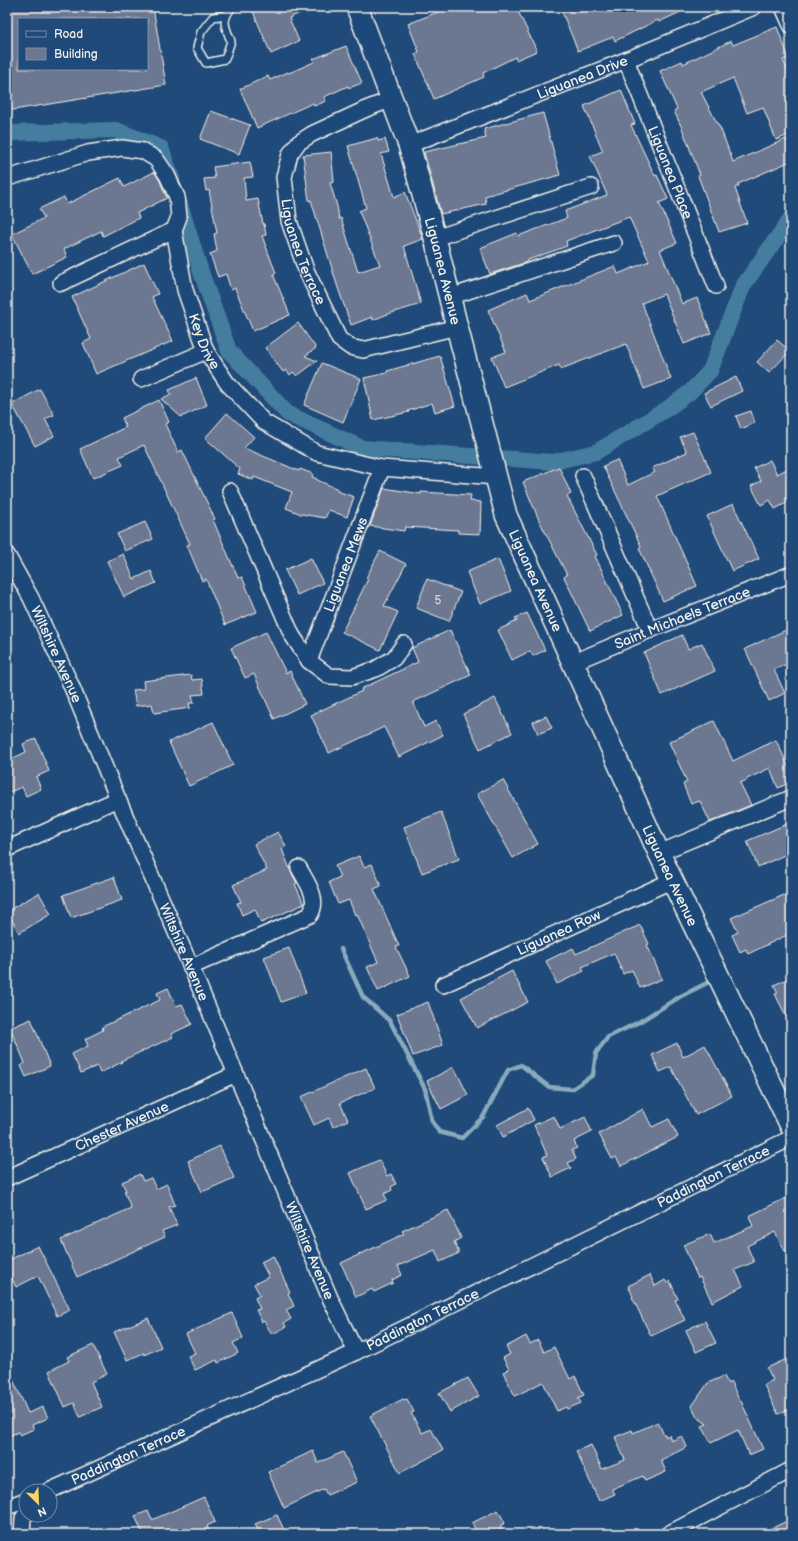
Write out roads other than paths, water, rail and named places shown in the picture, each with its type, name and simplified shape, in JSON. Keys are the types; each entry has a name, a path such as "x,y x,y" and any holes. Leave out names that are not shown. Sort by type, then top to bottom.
{"main road":[{"name":"Liguanea Avenue","path":"357,7 409,145 435,238 506,515 574,662 659,853 791,1126"}],"street":[{"name":"Liguanea Drive","path":"409,145 626,60 754,7"},
{"path":"783,7 791,25"},
{"name":"Liguanea Place","path":"626,60 716,286"},
{"name":"Liguanea Terrace","path":"392,99 366,109 298,142 290,154 284,177 289,221 306,270 339,339 350,347 363,350 457,328"},
{"name":"Key Drive","path":"11,177 88,153 122,148 143,151 156,159 167,175 177,197 179,217 174,230 185,290 206,351 227,383 264,422 317,453 382,468 495,475"},
{"path":"435,238 591,187"},
{"path":"61,283 174,230"},
{"path":"450,297 614,243"},
{"path":"141,379 206,351"},
{"name":"Liguanea Mews","path":"309,661 382,468"},
{"path":"582,476 650,630"},
{"path":"230,491 292,635 309,661 329,676 352,677 376,669 394,658 404,644"},
{"name":"Wiltshire Avenue","path":"7,554 31,598 71,684 118,799 191,967 330,1298 356,1352"},
{"name":"Saint Michaels Terrace","path":"574,662 791,574"},
{"path":"659,853 791,798"},
{"path":"7,849 118,799"},
{"path":"191,967 310,915 314,908 314,899 300,868"},
{"name":"Liguanea Row","path":"443,985 673,880"},
{"name":"Chester Avenue","path":"7,1178 236,1074"},
{"name":"Paddington Terrace","path":"58,1487 356,1352 791,1138"},
{"path":"668,1534 791,1470"},
{"path":"7,1508 18,1503"},
{"path":"22,1534 23,1523"}],"lane":[{"path":"226,15 213,17 201,32 197,48 206,63 224,59 231,41 225,27 226,15 232,7"}],"waterway":[{"path":"7,133 116,130 161,148 172,179"},
{"path":"179,201 201,272 229,351 288,414 362,448 553,462 596,452 667,409 690,392 710,371 743,286 791,218"},
{"path":"341,949 363,997 390,1021 425,1089 432,1121 439,1132 462,1138 483,1117 508,1070 521,1065 549,1087 572,1089 593,1075 596,1053 608,1037 639,1022 681,996 711,981"}]}
